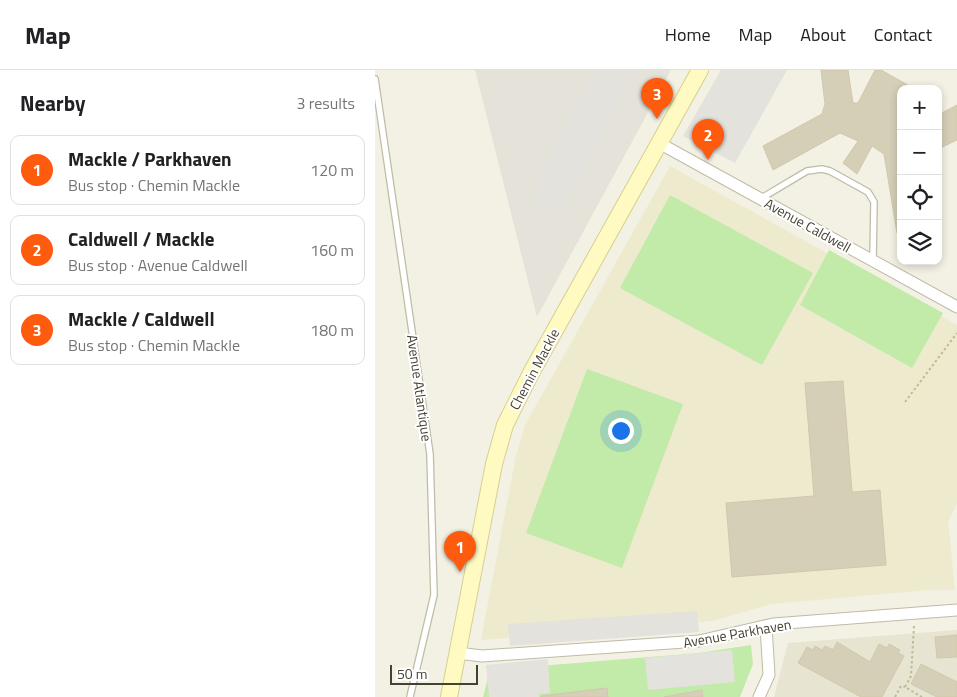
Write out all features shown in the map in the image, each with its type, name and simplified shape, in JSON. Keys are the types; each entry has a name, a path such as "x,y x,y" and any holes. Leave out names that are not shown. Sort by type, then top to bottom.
{"street":[{"name":"Chemin Mackle","path":"449,697 495,459 505,425 531,373 700,70"},
{"name":"Avenue Caldwell","path":"659,144 957,307"},
{"name":"Avenue Parkhaven","path":"458,653 477,657 699,641 765,626 957,610"},
{"path":"759,697 769,675 765,626"}],"lane":[{"name":"Avenue Atlantique","path":"375,79 429,454 434,595 410,697"},
{"path":"761,199 807,171 822,169 830,171 868,192 874,202 873,260"}],"path":[{"path":"905,402 957,333"},
{"path":"905,687 911,676 914,626"},
{"path":"896,697 901,686 922,697"}],"shaded area":[{"path":"475,70 671,70 537,317"},
{"path":"596,70 636,70 560,214 532,201 554,149"},
{"path":"721,70 787,70 735,163 683,136"},
{"path":"670,166 957,325 957,504 948,521 955,590 929,590 771,604 713,621 481,640 516,455 525,425"},
{"path":"697,611 699,632 510,646 508,624"},
{"path":"957,630 957,697 774,697 788,643"},
{"path":"732,650 735,682 648,690 645,658"},
{"path":"548,659 550,693 539,694 539,697 489,697 486,665"}],"green space":[{"path":"670,195 813,273 762,365 620,288"},
{"path":"829,250 943,313 912,368 800,305"},
{"path":"587,369 683,404 622,568 526,533"},
{"path":"751,645 753,664 740,697 483,697 490,670 699,653"}],"building":[{"path":"821,70 848,70 853,103 858,103 875,70 881,70 908,85 897,85 897,233 884,154 872,146 857,174 843,163 858,141 840,133 773,170 763,146 822,114 825,104"},
{"path":"957,105 957,140 942,147 942,130 942,113"},
{"path":"843,381 852,492 880,490 886,565 732,577 726,503 814,496 805,383"},
{"path":"957,635 957,657 937,658 935,637"},
{"path":"837,642 870,662 879,644 887,648 889,644 900,650 898,653 904,656 882,697 861,697 798,663 807,647 813,650 815,646 822,650 825,646 833,650"},
{"path":"921,664 957,682 957,697 937,697 911,684"},
{"path":"607,688 608,697 541,697 541,696"},
{"path":"702,690 703,697 664,697"}],"place":[{"name":"Mackle / Caldwell","path":"657,119"},
{"name":"Caldwell / Mackle","path":"708,160"},
{"name":"Mackle / Parkhaven","path":"460,572"}]}
